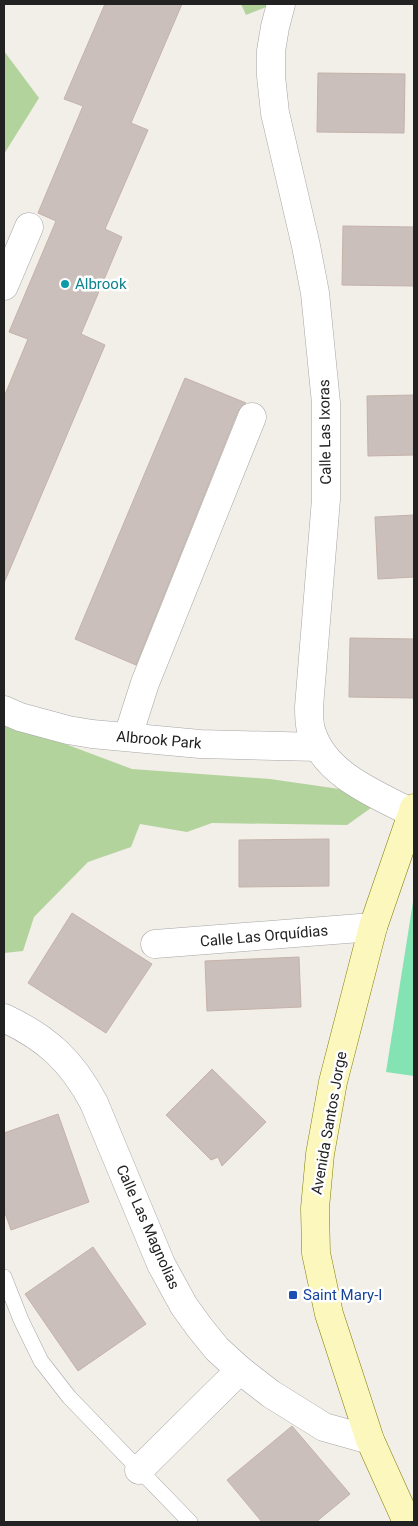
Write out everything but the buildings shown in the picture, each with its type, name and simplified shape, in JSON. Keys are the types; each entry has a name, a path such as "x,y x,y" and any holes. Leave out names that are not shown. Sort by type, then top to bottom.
{"main road":[{"name":"Avenida Santos Jorge","path":"407,1522 370,1440 328,1314 316,1252 315,1208 320,1154 333,1082 373,927 414,811"}],"street":[{"name":"Calle Las Ixoras","path":"282,4 275,27 271,51 271,76 275,113 315,293 326,404 326,499 308,707 311,729 318,747 330,764 345,777 414,811"},
{"path":"4,286 29,227"},
{"path":"128,736 145,683 252,416"},
{"name":"Albrook Park","path":"4,710 20,717 68,730 92,734 200,744 318,747"},
{"name":"Calle Las Orquídias","path":"155,944 373,927"},
{"name":"Calle Las Magnolias","path":"4,1018 27,1029 43,1040 65,1060 83,1083 94,1102 171,1283 200,1328 217,1349 271,1394 324,1427 370,1440"},
{"path":"139,1470 240,1370"}],"lane":[{"path":"4,1277 21,1320 41,1361 69,1397 190,1522"}],"green space":[{"path":"241,4 270,4 246,15"},
{"path":"4,51 39,98 4,154"},
{"path":"4,721 132,769 270,779 388,796 347,825 212,823 187,832 140,824 131,847 88,862 34,917 23,951 4,953"},
{"path":"414,902 414,1076 386,1072"}],"place":[{"name":"Albrook","path":"65,284"},
{"name":"Saint Mary-I","path":"293,1295"}]}
